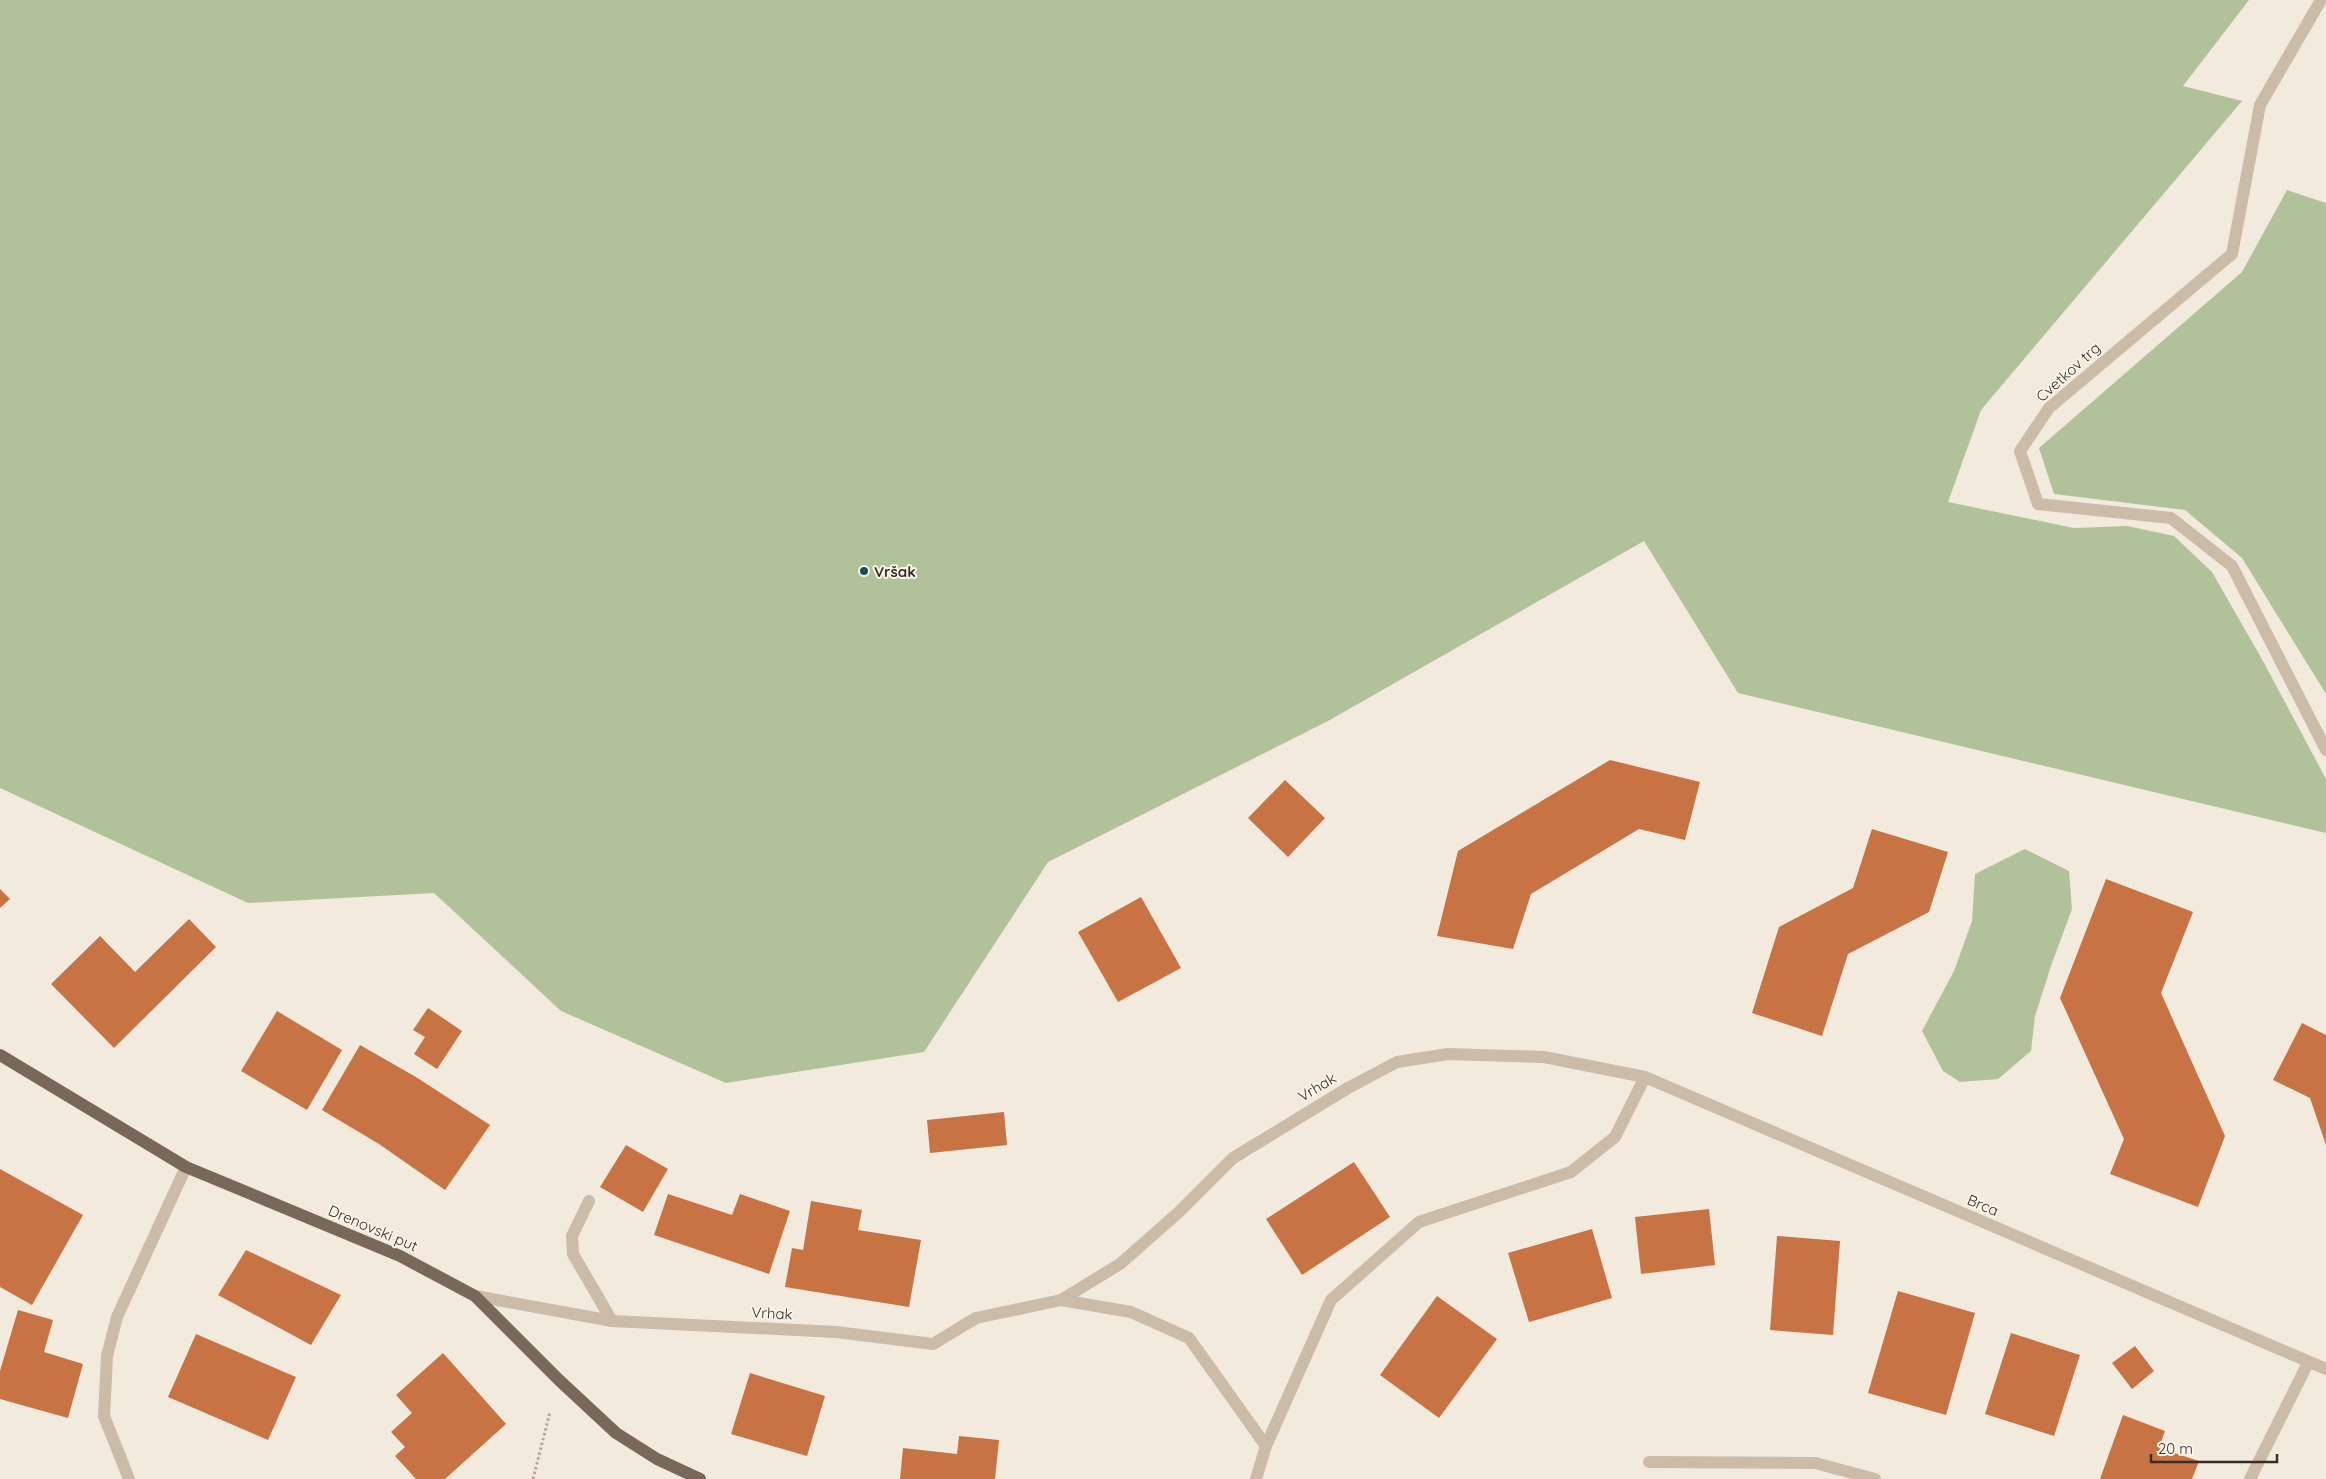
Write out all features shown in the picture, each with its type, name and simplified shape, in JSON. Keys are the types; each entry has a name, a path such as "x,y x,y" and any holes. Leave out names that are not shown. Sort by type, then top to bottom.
{"main road":[{"name":"Drenovski put","path":"0,1056 186,1167 400,1256 475,1296 559,1380 616,1433 657,1459 700,1479"}],"street":[{"name":"Cvetkov trg","path":"2321,0 2260,105 2232,254 2049,408 2020,452 2038,504 2171,518 2232,566 2326,750"},
{"name":"Vrhak","path":"475,1296 612,1321 836,1332 933,1344 976,1318 1061,1300 1120,1264 1234,1158 1348,1088 1396,1062 1448,1054 1544,1057 1645,1077"},
{"path":"1256,1479 1266,1446 1331,1300 1419,1222 1571,1172 1615,1137 1645,1077"},
{"name":"Brca","path":"1645,1077 2308,1363 2326,1369"},
{"path":"129,1479 104,1416 107,1356 117,1317 186,1167"},
{"path":"589,1201 572,1236 573,1254 612,1321"},
{"name":"Vrhak","path":"1061,1300 1131,1312 1189,1338 1266,1446"},
{"path":"2250,1479 2308,1363"},
{"path":"1650,1462 1815,1463 1875,1479"}],"path":[{"path":"533,1479 559,1380"}],"green space":[{"path":"0,0 2249,0 2183,86 2242,101 1981,410 1948,502 2074,528 2127,526 2174,536 2212,572 2263,661 2326,779 2326,833 1738,693 1644,541 1328,721 1048,862 924,1052 726,1083 561,1011 434,893 248,903 0,788"},
{"path":"2287,190 2326,203 2326,694 2242,558 2185,510 2054,494 2039,448 2242,272"},
{"path":"2025,849 2069,871 2072,909 2035,1016 2031,1051 1998,1079 1960,1082 1943,1071 1922,1031 1954,971 1972,921 1975,874"}],"building":[{"path":"1610,760 1700,782 1685,840 1639,829 1531,894 1513,949 1437,936 1458,851"},
{"path":"1285,780 1325,818 1288,857 1248,818"},
{"path":"1872,829 1948,852 1929,912 1848,954 1822,1036 1752,1013 1779,927 1853,888"},
{"path":"2106,879 2193,912 2161,993 2225,1136 2198,1207 2110,1174 2124,1139 2060,998"},
{"path":"0,889 10,899 0,908"},
{"path":"1141,897 1181,968 1118,1002 1078,932"},
{"path":"189,919 216,947 114,1048 51,984 100,936 135,972"},
{"path":"428,1008 462,1031 437,1069 414,1054 425,1037 413,1030"},
{"path":"277,1011 342,1050 307,1110 241,1071"},
{"path":"2302,1023 2326,1035 2326,1145 2310,1098 2273,1080"},
{"path":"360,1045 416,1077 490,1125 445,1190 379,1144 322,1110"},
{"path":"1004,1112 1007,1145 930,1153 927,1120"},
{"path":"626,1145 668,1169 643,1212 600,1187"},
{"path":"1354,1162 1390,1217 1302,1275 1266,1219"},
{"path":"0,1169 83,1215 32,1305 0,1287"},
{"path":"668,1194 732,1215 740,1194 790,1211 769,1274 654,1235"},
{"path":"811,1201 862,1210 858,1230 921,1240 909,1307 785,1287 792,1248 803,1250"},
{"path":"1709,1209 1715,1265 1641,1274 1635,1217"},
{"path":"1592,1229 1612,1298 1529,1322 1508,1253"},
{"path":"1777,1236 1840,1241 1833,1335 1770,1330"},
{"path":"246,1250 341,1295 311,1345 218,1295"},
{"path":"1898,1291 1975,1313 1946,1415 1868,1393"},
{"path":"1437,1296 1497,1339 1439,1418 1380,1375"},
{"path":"18,1310 53,1320 44,1352 83,1364 68,1418 0,1399 0,1371"},
{"path":"2011,1333 2080,1355 2054,1436 1985,1414"},
{"path":"196,1334 296,1377 268,1440 168,1397"},
{"path":"2135,1346 2154,1371 2132,1389 2112,1363"},
{"path":"443,1353 506,1424 445,1479 416,1479 395,1456 405,1447 391,1432 412,1413 396,1395"},
{"path":"750,1373 825,1396 807,1456 731,1434"},
{"path":"2123,1415 2165,1431 2159,1448 2199,1461 2192,1479 2100,1479"},
{"path":"959,1436 999,1440 995,1479 900,1479 903,1448 957,1454"}],"place":[{"name":"Vršak","path":"864,571"}]}
